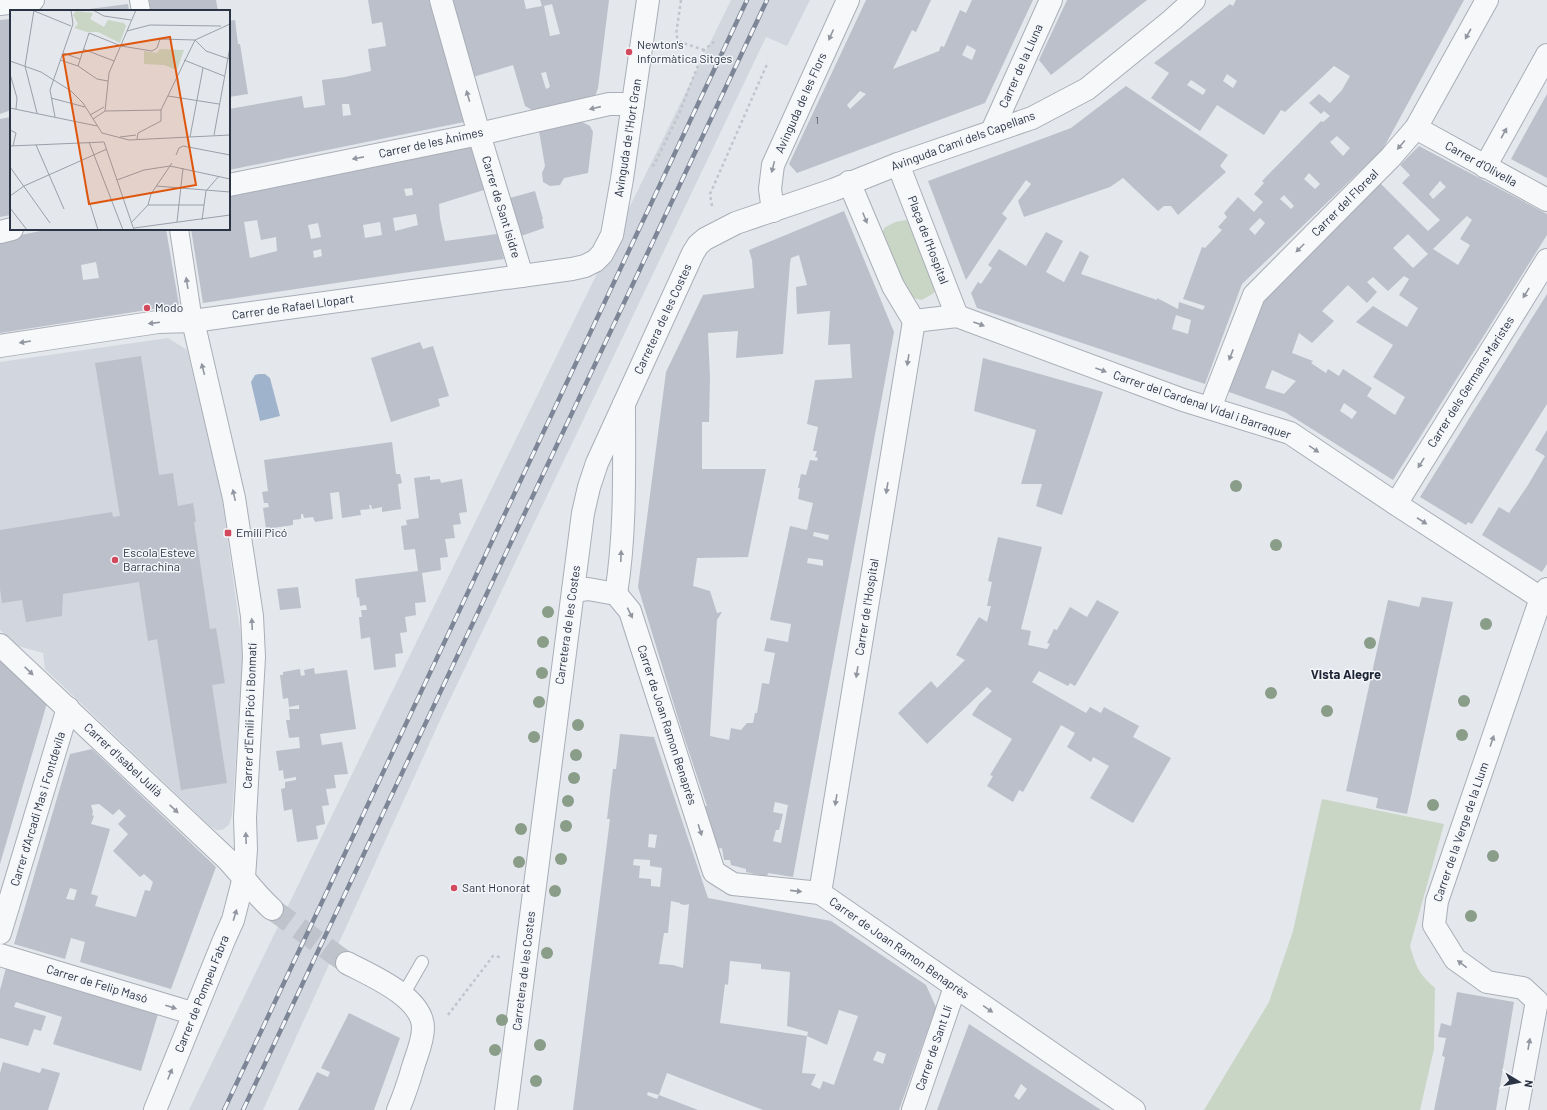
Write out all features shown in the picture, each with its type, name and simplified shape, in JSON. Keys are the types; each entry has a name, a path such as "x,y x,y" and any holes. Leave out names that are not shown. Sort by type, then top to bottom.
{"street":[{"path":"0,4 33,0"},
{"path":"139,0 141,10"},
{"name":"Carrer de Sant Isidre","path":"441,0 479,134 522,276"},
{"name":"Avinguda de l'Hort Gran","path":"585,266 595,261 602,254 612,235 648,0"},
{"name":"Avinguda de les Flors","path":"773,211 770,189 773,165 848,0"},
{"name":"Carrer de la Lluna","path":"992,131 1051,0"},
{"name":"Avinguda Camí dels Capellans","path":"773,211 833,190 898,164 1032,118 1087,89 1172,20 1194,0"},
{"name":"Carrer del Floreal","path":"1210,408 1254,295 1390,158 1416,128 1487,0"},
{"path":"1485,167 1547,54"},
{"name":"Carrer de les Ànimes","path":"230,184 479,134 609,104 633,104"},
{"name":"Carrer d'Olivella","path":"1416,128 1547,200"},
{"name":"Plaça de l'Hospital","path":"898,164 957,316"},
{"path":"850,182 893,286 914,321"},
{"name":"Carretera de les Costes","path":"506,1110 583,513 589,487 597,463 698,245 705,239 725,228 773,211"},
{"path":"0,232 10,230"},
{"path":"178,230 192,322"},
{"name":"Carrer dels Germans Maristes","path":"1396,504 1547,260"},
{"name":"Carrer de Rafael Llopart","path":"0,346 158,322 192,322 585,266"},
{"name":"Carrer del Cardenal Vidal i Barraquer","path":"914,321 957,316 1183,400 1290,433 1396,504 1545,596"},
{"name":"Carrer de l'Hospital","path":"820,893 914,321"},
{"name":"Carrer d'Emili Picó i Bonmatí","path":"192,322 234,498 252,616 254,657 245,818 246,849 244,877"},
{"path":"573,591 588,589 616,594 620,567 624,487 624,404"},
{"name":"Carrer de Joan Ramon Benaprès","path":"616,594 630,611 714,872 733,884 820,893 1134,1110"},
{"name":"Carrer de la Verge de la Llum","path":"1517,1110 1537,1001 1523,988 1487,982 1480,978 1455,958 1434,925 1437,900 1545,596"},
{"name":"Carrer d'Isabel Julià","path":"0,645 244,877 251,889 272,909"},
{"name":"Carrer d'Arcadi Mas i Fontdevila","path":"0,932 68,708"},
{"name":"Carrer de Pompeu Fabra","path":"155,1110 233,920 244,877"},
{"name":"Carrer de Felip Masó","path":"0,955 185,1011 195,1011"},
{"path":"347,962 387,984 403,995 413,1004 423,1027 420,1046 406,1091 398,1110"},
{"name":"Carrer de Sant Lli","path":"913,1110 955,987"}],"lane":[{"path":"403,995 422,962"}],"path":[{"path":"681,0 676,35 680,42 704,50"},
{"path":"654,165 679,114 704,50 716,41"},
{"path":"710,194 768,62"},
{"path":"444,1020 493,956"}],"shaded area":[{"path":"731,0 810,0 787,46 766,37 441,718 263,1110 189,1110 390,696"},
{"name":"Escola Esteve Barrachina","path":"168,338 187,350 221,491 243,651 232,815 229,825 222,830 216,830 209,825 45,669 43,653 18,646 0,630 0,362"}],"green space":[{"path":"906,220 911,225 935,283 934,293 922,300 908,297 883,232 884,228 895,222"},
{"path":"1322,799 1444,824 1410,946 1419,970 1435,988 1434,1049 1420,1110 1204,1110 1269,1002 1293,931"}],"water":[{"path":"265,374 270,378 280,416 260,421 251,382 255,375"}],"building":[{"path":"149,0 216,0 218,10 151,10"},
{"path":"368,0 429,0 464,122 230,170 230,109 302,96 304,108 325,105 322,80 345,77 371,71 368,49 386,46 382,22 372,24","holes":["342,104 349,104 351,115 343,116"]},
{"path":"452,0 524,0 526,9 542,6 540,0 609,0 598,88 596,94 591,98 532,110 525,106 513,65 473,77","holes":["552,4 560,34 550,36 544,6","546,72 550,87 546,89 541,73"]},
{"path":"866,0 931,0 916,32 912,30 893,69 939,51 941,46 944,47 960,10 966,13 972,0 1033,0 985,103 797,173 789,164","holes":["967,45 976,50 972,60 962,55","860,91 866,94 850,109 847,105"]},
{"path":"1067,0 1147,0 1051,75 1039,60"},
{"path":"1236,0 1464,0 1383,149 1242,284 1205,384 977,308 971,293 978,282 981,284 992,268 988,265 999,249 1026,266 1046,232 1063,241 1046,272 1064,282 1080,251 1089,256 1081,274 1157,300 1157,298 1178,309 1179,302 1203,310 1205,306 1183,299 1202,247 1205,248 1222,230 1218,227 1227,217 1224,213 1238,197 1254,212 1263,202 1254,194 1264,183 1262,181 1321,121 1323,122 1330,116 1324,111 1321,114 1309,103 1319,94 1330,103 1342,90 1350,76 1334,66 1285,112 1281,110 1264,135 1217,105 1200,131 1151,98 1169,73 1154,63 1230,4 1233,6","holes":["1227,74 1237,81 1233,88 1223,81","1191,80 1206,90 1203,95 1187,85","1337,136 1350,148 1343,156 1330,142","1309,173 1320,184 1315,189 1304,179","1284,195 1294,206 1291,209 1280,199","1260,218 1265,223 1255,235 1249,229","1176,315 1191,320 1188,334 1172,329"]},
{"path":"128,4 129,10 81,10"},
{"path":"10,19 10,110 0,114 0,20"},
{"path":"235,20 248,94 230,97 230,21"},
{"path":"1126,86 1228,155 1220,166 1226,172 1178,215 1171,206 1164,206 1158,211 1123,178 1110,187 1024,217 1018,201 1031,184 1026,180 1002,214 1007,218 966,280 928,181 1071,128"},
{"path":"1547,94 1547,178 1511,159"},
{"path":"10,117 10,215 0,217 0,119"},
{"path":"582,122 590,126 593,132 588,173 564,178 560,185 550,186 543,182 542,173 545,166 539,131"},
{"path":"470,143 484,190 439,204 440,218 445,241 497,234 504,259 203,303 191,230 230,230 230,192","holes":["412,188 413,195 406,196 404,189","416,214 418,225 395,231 393,218","257,220 261,240 276,237 277,251 250,258 244,222","380,222 382,235 365,238 363,225","318,223 321,237 311,239 308,225","321,249 322,256 314,258 313,251"]},
{"path":"1419,146 1547,214 1547,235 1393,480 1285,412 1226,391 1261,299 1380,183 1428,231 1440,220 1402,183 1410,175 1400,165","holes":["1440,181 1446,187 1433,199 1429,194","1467,216 1472,220 1460,239 1470,245 1458,265 1433,249","1408,234 1428,254 1413,268 1393,248","1404,276 1409,279 1399,295 1418,308 1407,327 1373,306 1356,322 1393,345 1373,377 1405,397 1395,415 1367,396 1372,388 1343,369 1339,376 1328,369 1326,373 1311,363 1313,361 1292,353 1299,333 1312,343 1334,321 1322,311 1348,285 1367,303 1377,292 1367,282 1373,277 1388,291","1272,370 1296,381 1284,394 1265,388","1344,403 1357,412 1352,419 1340,411"]},
{"path":"535,191 544,228 521,236 510,198"},
{"path":"844,211 894,332 793,877 768,873 767,877 746,872 746,869 731,865 730,860 724,860 722,848 717,849 714,833 712,834 710,820 708,821 704,806 707,806 682,731 638,587 666,372 703,295 754,288 752,260 749,250","holes":["799,255 807,285 796,287 797,314 830,311 828,345 850,344 852,378 815,380 807,424 818,427 813,451 817,451 815,457 818,458 817,461 810,460 806,475 801,474 798,488 800,488 798,499 813,503 807,530 790,526 770,620 791,624 788,642 767,638 764,651 775,653 769,684 762,683 757,713 755,713 753,723 747,723 741,730 731,728 729,740 710,736 717,620 722,612 717,613 710,591 693,586 697,558 748,557 766,469 702,469 702,422 709,422 710,378 708,333 738,331 736,358 783,354 791,258","814,532 829,535 828,540 813,536","808,558 823,560 823,566 807,563","775,802 788,805 781,843 773,841 776,830 779,830 783,814 773,812"]},
{"path":"46,230 166,230 179,305 0,333 0,239","holes":["96,262 99,278 83,280 81,265"]},
{"path":"1547,294 1547,404 1472,524 1468,522 1466,525 1420,497"},
{"path":"420,342 423,349 433,346 449,396 438,399 440,406 391,422 371,358"},
{"path":"141,356 159,475 173,473 178,506 193,503 196,522 194,522 210,629 216,628 225,683 212,685 227,783 181,790 157,639 148,641 139,582 63,594 62,616 26,622 22,600 2,603 0,589 0,530 112,512 113,517 120,516 95,363"},
{"path":"983,358 1103,392 1062,515 1036,506 1042,484 1021,484 1036,430 974,411"},
{"path":"1547,430 1547,564 1542,572 1482,535 1499,507 1509,513 1528,485 1545,456 1535,450"},
{"path":"392,442 396,474 400,474 402,483 398,484 401,509 382,512 382,507 372,509 371,505 369,505 370,509 360,510 361,515 342,518 339,492 330,493 333,519 315,522 313,517 304,518 303,514 301,514 301,519 293,520 293,525 266,529 263,508 269,507 268,503 264,503 262,492 268,491 264,460"},
{"path":"430,476 430,480 440,479 441,483 462,479 467,512 459,513 461,524 453,525 455,538 445,539 448,557 440,558 441,570 422,573 426,602 415,603 416,615 405,617 407,632 400,633 403,653 395,654 396,667 374,670 370,637 361,639 359,617 362,617 361,610 367,610 366,605 360,606 359,597 357,598 355,579 418,571 415,549 404,550 401,526 407,525 406,520 419,518 414,478"},
{"path":"998,537 1042,547 1021,629 1031,631 1028,645 1047,649 1050,644 1047,643 1054,629 1057,630 1070,607 1087,617 1097,600 1119,612 1075,686 1070,683 1068,686 1039,671 1032,682 1086,713 1090,707 1101,713 1104,707 1139,726 1133,737 1171,758 1133,823 1090,798 1109,766 1093,757 1091,762 1067,747 1075,733 1061,725 1023,792 1019,790 1013,802 987,786 993,776 990,775 1012,739 972,715 979,704 992,691 987,687 927,744 898,713 931,681 937,688 965,660 956,655 979,617 987,622 991,606 987,606 992,582 988,581"},
{"path":"298,587 301,608 280,610 277,589"},
{"path":"1422,597 1453,602 1407,814 1376,808 1378,798 1346,791 1388,600 1419,607"},
{"path":"0,657 47,703 0,864"},
{"path":"314,668 315,674 347,670 356,729 320,734 322,745 342,742 348,774 334,775 336,788 326,789 329,805 322,806 325,824 316,826 318,839 297,842 292,809 284,811 281,789 285,788 285,782 296,780 296,777 284,779 283,770 279,771 276,751 300,748 299,737 289,738 286,720 290,720 289,709 299,709 299,705 289,707 288,698 283,699 280,675 283,675 283,672 300,669 301,676 305,675 304,670"},
{"path":"620,734 654,737 708,898 831,921 926,985 936,1007 899,1110 763,1110 667,1073 659,1095 698,1110 573,1110 610,819 607,819 613,769 616,769","holes":["649,834 657,835 655,848 648,847","634,859 650,860 650,866 662,868 660,887 651,886 651,879 639,878 640,866 633,865","671,901 685,905 689,904 683,968 673,965 659,964 664,933 668,933","730,961 761,964 761,969 790,972 787,1026 808,1032 807,1036 720,1023 725,984 728,985","839,1010 858,1016 834,1085 823,1081 820,1089 811,1085 816,1074 802,1073 807,1036 827,1045","877,1051 886,1054 883,1064 873,1060","648,1092 659,1095 657,1099 647,1095"]},
{"path":"92,749 216,867 171,989 80,962 85,942 71,938 65,959 14,944 70,754","holes":["99,804 113,815 119,809 126,816 118,824 128,834 113,851 140,877 144,874 153,882 150,891 145,890 136,917 95,906 98,896 91,894 110,829 91,824 94,816 92,815 93,812 91,805","70,888 77,890 74,900 66,899"]},
{"path":"6,968 158,1014 141,1071 53,1044 62,1017 16,1002 14,1007 46,1016 41,1031 34,1029 28,1046 0,1038 0,990"},
{"path":"1457,992 1514,1002 1496,1110 1434,1110 1445,1057 1442,1056 1446,1038 1438,1037 1441,1023 1451,1026"},
{"path":"349,1013 400,1038 374,1110 298,1110 317,1072 328,1077 330,1072 321,1068"},
{"path":"969,1024 1101,1110 937,1110","holes":["1021,1084 1027,1089 1019,1100 1014,1096"]},
{"path":"3,1062 40,1073 42,1068 60,1073 48,1110 0,1110 0,1073"}],"tunnel":[{"path":"272,909 347,963"}],"railway":[{"path":"224,1110 747,0"},
{"path":"243,1110 767,0"}],"place":[{"name":"Newton's Informàtica Sitges","path":"629,52"},
{"name":"Modo","path":"147,308"},
{"name":"Emili Picó","path":"228,533"},
{"name":"Escola Esteve Barrachina","path":"115,560"},
{"name":"Sant Honorat","path":"454,888"}],"district":[{"name":"Vista Alegre","path":"1346,674"}]}
